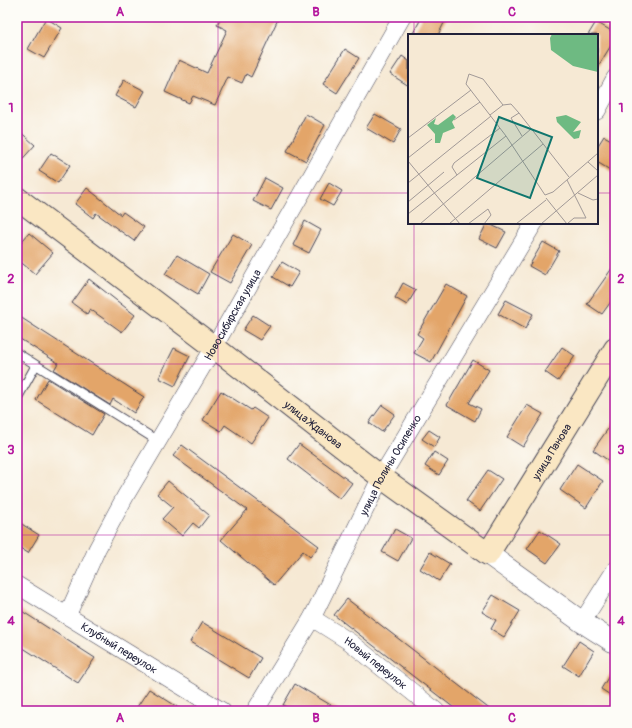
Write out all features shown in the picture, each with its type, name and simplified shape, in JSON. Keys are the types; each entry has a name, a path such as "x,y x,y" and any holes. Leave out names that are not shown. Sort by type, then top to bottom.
{"main road":[{"name":"улица Жданова","path":"17,198 214,347 382,477 488,554"},
{"name":"улица Панова","path":"488,554 615,349"}],"street":[{"name":"Новосибирская улица","path":"67,616 97,549 126,495 214,347 402,17"},
{"path":"598,109 615,78"},
{"name":"улица Полины Осипенко","path":"255,711 312,618 382,477 533,224"},
{"name":"улица Жданова","path":"488,554 615,644"},
{"path":"582,622 615,570"},
{"name":"Клубный переулок","path":"17,585 217,710"},
{"name":"Новый переулок","path":"312,618 350,642 436,711"}],"lane":[{"path":"17,353 158,441"},
{"path":"17,399 36,365"}],"building":[{"path":"221,17 279,17 251,77 246,74 242,83 228,77 215,105 193,96 189,103 165,92 179,60 207,73 227,30 217,25"},
{"path":"422,17 447,17 438,34 413,34"},
{"path":"46,18 62,28 44,58 28,49"},
{"path":"596,22 615,33 615,39 598,66 598,34 589,34"},
{"path":"345,49 359,58 337,93 323,84"},
{"path":"402,56 408,60 408,85 390,74"},
{"path":"124,80 145,91 136,107 115,96"},
{"path":"306,114 325,125 306,161 287,151"},
{"path":"375,114 401,129 393,144 366,128"},
{"path":"17,129 35,145 17,165"},
{"path":"604,136 615,142 615,173 598,163 598,145"},
{"path":"51,153 70,165 58,183 39,171"},
{"path":"265,178 283,188 271,210 253,201"},
{"path":"329,183 342,191 333,206 320,199"},
{"path":"87,188 121,215 123,212 144,227 134,241 96,213 93,218 75,204"},
{"path":"305,221 321,230 309,253 293,245"},
{"path":"486,224 506,232 497,248 479,239"},
{"path":"29,233 53,253 35,274 17,259 17,247"},
{"path":"233,234 252,245 230,283 210,272"},
{"path":"543,242 559,251 545,275 529,266"},
{"path":"177,255 209,274 198,294 165,274"},
{"path":"282,262 299,272 290,287 273,277"},
{"path":"615,264 615,296 602,314 587,304"},
{"path":"89,279 135,315 122,332 90,309 87,314 72,303"},
{"path":"403,283 416,290 407,305 395,298"},
{"path":"446,284 467,296 431,362 414,353 423,338 417,334"},
{"path":"506,300 533,314 525,329 498,314"},
{"path":"17,315 144,397 134,413 113,399 110,405 54,370 58,363 17,337"},
{"path":"253,315 270,326 260,340 243,330"},
{"path":"562,347 575,356 558,381 545,372"},
{"path":"174,348 190,356 175,386 159,378"},
{"path":"473,360 489,370 469,403 481,409 475,421 447,405"},
{"path":"48,379 104,414 92,435 36,400"},
{"path":"221,391 251,410 253,408 268,418 251,443 225,425 221,431 203,420"},
{"path":"382,405 395,414 382,432 369,423"},
{"path":"527,405 543,414 523,447 507,437"},
{"path":"615,419 615,465 593,450"},
{"path":"429,430 440,437 434,447 422,439"},
{"path":"299,444 352,483 340,499 288,459"},
{"path":"182,445 319,546 310,557 303,551 274,585 221,540 247,510 173,456"},
{"path":"434,452 448,461 439,475 425,466"},
{"path":"577,464 603,481 586,508 560,490"},
{"path":"488,470 502,479 480,511 466,501"},
{"path":"168,481 209,515 199,528 193,523 182,536 162,519 173,507 157,494"},
{"path":"17,521 39,535 28,553 17,546"},
{"path":"395,529 411,538 398,561 382,552"},
{"path":"540,530 561,544 547,563 527,549"},
{"path":"430,552 450,564 439,581 420,569"},
{"path":"493,595 520,611 504,637 491,629 496,620 482,612"},
{"path":"347,599 492,711 458,711 334,615"},
{"path":"17,608 95,658 78,683 17,644"},
{"path":"202,622 261,658 249,678 190,642"},
{"path":"579,641 594,651 579,676 563,666"},
{"path":"615,666 615,698 601,689"},
{"path":"295,684 341,711 293,711 283,705"},
{"path":"149,689 184,711 143,711 137,707"}]}
